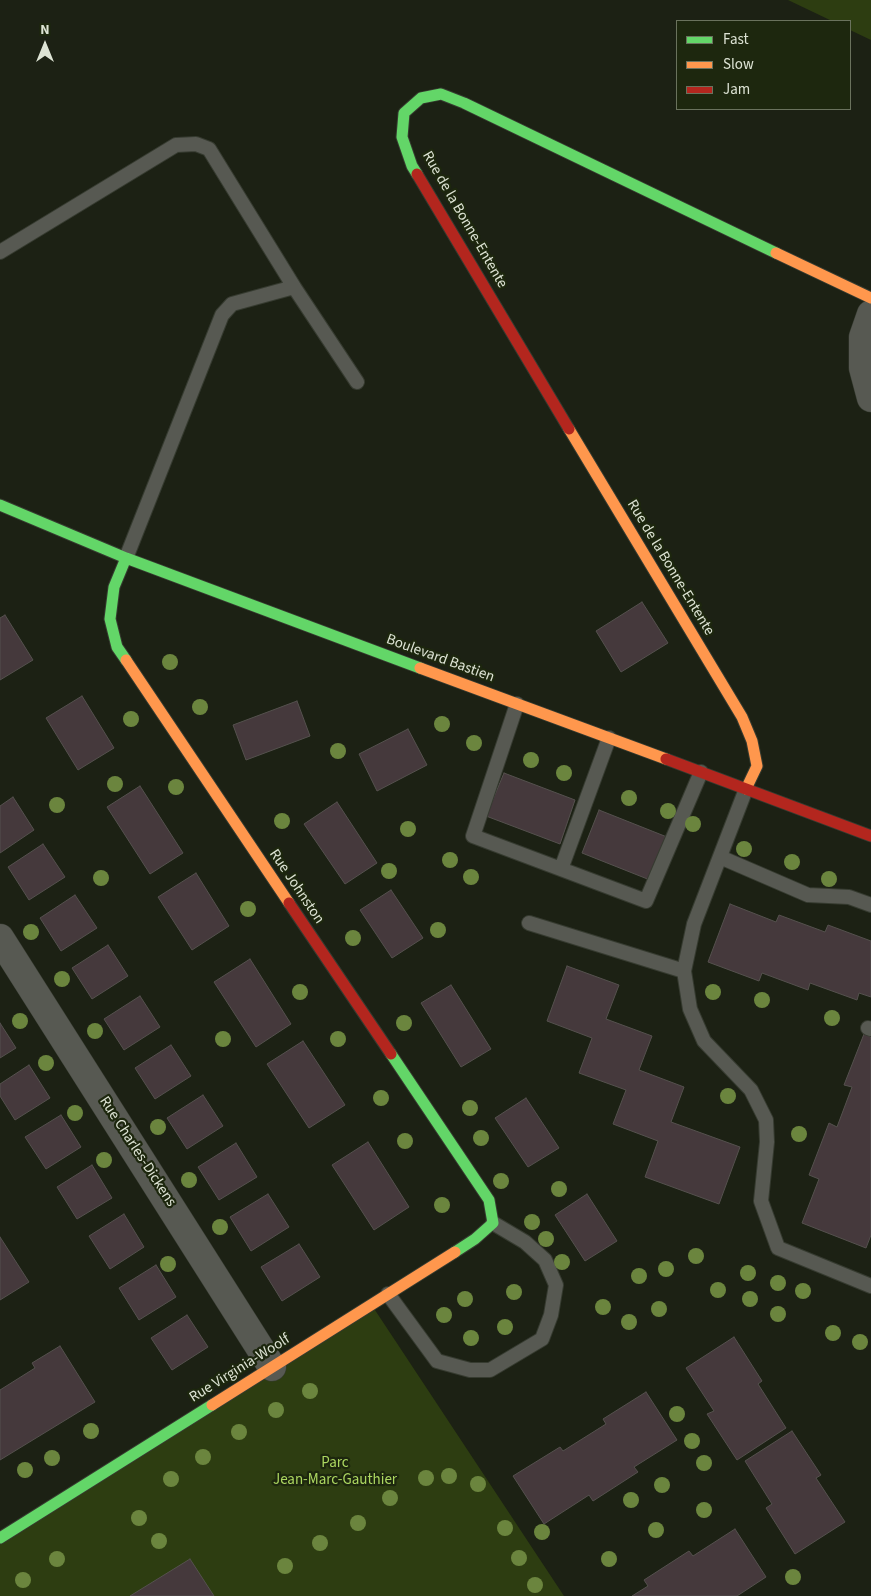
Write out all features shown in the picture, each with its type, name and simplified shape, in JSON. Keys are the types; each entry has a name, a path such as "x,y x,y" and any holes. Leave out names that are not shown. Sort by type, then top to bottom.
{"street":[{"name":"Rue de la Bonne-Entente","path":"746,789 757,766 752,741 742,717 412,166 402,137 404,113 421,98 441,94 464,103 871,298"},
{"path":"871,314 863,337 863,368 871,398"},
{"name":"Boulevard Bastien","path":"0,505 126,558 871,836"},
{"name":"Rue Johnston","path":"126,558 114,587 110,619 117,648 489,1200 492,1224"},
{"name":"Rue Charles-Dickens","path":"0,938 272,1367"},
{"name":"Rue Virginia-Woolf","path":"0,1538 475,1239 492,1224"}],"lane":[{"path":"0,252 176,145 196,144 209,149 294,288 357,382"},
{"path":"126,558 222,315 232,304 294,288"},
{"path":"518,704 473,836 646,901 701,772"},
{"path":"561,869 610,738"},
{"path":"746,789 694,924 684,971 690,1010 704,1041 751,1090 766,1120 767,1142 761,1201 778,1248 870,1283"},
{"path":"720,857 808,896 849,897 871,905"},
{"path":"529,923 684,971"},
{"path":"388,1294 437,1361 470,1370 490,1370 542,1339 551,1315 556,1285 545,1260 525,1242 492,1224"}],"green space":[{"path":"788,0 871,0 871,40 851,30 851,20 830,20"},
{"name":"Parc Jean-Marc-Gauthier","path":"371,1304 564,1596 0,1596 0,1538"}],"building":[{"path":"642,602 668,643 621,672 596,631"},
{"path":"5,615 33,660 0,680 0,618"},
{"path":"82,696 114,748 78,770 46,718"},
{"path":"297,701 310,736 246,760 233,725"},
{"path":"408,729 427,765 377,791 359,754"},
{"path":"504,773 575,800 560,844 486,816"},
{"path":"140,786 183,853 150,874 107,807"},
{"path":"13,797 34,830 0,853 0,806"},
{"path":"337,802 377,863 345,884 304,824"},
{"path":"599,810 667,837 650,880 582,853"},
{"path":"43,844 65,877 29,900 8,867"},
{"path":"196,873 229,926 192,950 158,897"},
{"path":"391,890 423,938 392,958 360,910"},
{"path":"75,895 97,928 61,951 40,918"},
{"path":"730,904 776,922 779,915 825,932 828,925 871,941 871,997 859,993 857,1000 810,983 808,990 762,973 759,981 708,962"},
{"path":"108,945 128,976 92,999 72,968"},
{"path":"250,959 291,1024 256,1047 214,982"},
{"path":"567,966 619,985 606,1019 652,1036 639,1070 684,1087 671,1122 740,1147 719,1204 645,1177 658,1141 613,1124 626,1090 579,1073 592,1038 547,1021"},
{"path":"451,985 491,1049 461,1067 421,1003"},
{"path":"140,996 160,1027 124,1050 104,1019"},
{"path":"0,1023 16,1048 0,1058"},
{"path":"864,1034 871,1037 871,1235 866,1248 802,1223 819,1179 809,1175 829,1123 837,1127 852,1087 844,1085"},
{"path":"303,1041 345,1105 309,1128 267,1064"},
{"path":"171,1045 191,1076 155,1099 135,1068"},
{"path":"29,1065 50,1098 15,1120 0,1096 0,1084"},
{"path":"203,1095 223,1126 187,1149 167,1118"},
{"path":"526,1098 559,1148 528,1167 495,1118"},
{"path":"61,1115 81,1147 46,1169 25,1137"},
{"path":"368,1142 409,1207 374,1230 332,1165"},
{"path":"236,1143 257,1177 219,1200 198,1167"},
{"path":"92,1165 112,1198 77,1219 57,1187"},
{"path":"268,1194 289,1227 251,1251 230,1217"},
{"path":"587,1194 617,1241 585,1261 555,1215"},
{"path":"124,1214 144,1247 110,1269 89,1236"},
{"path":"0,1237 29,1282 0,1300"},
{"path":"299,1244 320,1277 282,1301 261,1267"},
{"path":"156,1265 176,1297 139,1320 119,1288"},
{"path":"187,1315 208,1347 172,1370 151,1338"},
{"path":"734,1337 762,1381 758,1384 786,1428 737,1460 707,1414 714,1411 686,1368"},
{"path":"60,1346 95,1402 0,1460 0,1390 35,1368 32,1363"},
{"path":"646,1392 677,1440 634,1467 638,1472 593,1501 589,1495 544,1524 513,1476 560,1447 563,1451 606,1424 603,1419"},
{"path":"792,1431 821,1475 816,1478 845,1522 795,1554 766,1508 772,1504 745,1461"},
{"path":"735,1529 766,1577 737,1596 632,1596 648,1586 644,1580 689,1551 693,1556"},
{"path":"190,1559 214,1596 130,1596"}],"traffic: fast":[{"path":"417,174 412,166 402,137 404,113 421,98 441,94 464,103 776,253"},
{"path":"0,505 126,558 420,668"},
{"path":"126,558 114,587 110,619 117,647 126,660"},
{"path":"391,1054 489,1200 493,1223 475,1239 455,1252"},
{"path":"0,1538 212,1405"}],"traffic: slow":[{"path":"776,253 871,298"},
{"path":"569,429 742,717 752,741 757,766 746,789"},
{"path":"126,660 289,903"},
{"path":"420,668 666,759"},
{"path":"212,1405 455,1252"}],"traffic: jam":[{"path":"417,174 569,429"},
{"path":"666,759 871,836"},
{"path":"289,903 391,1054"}]}
